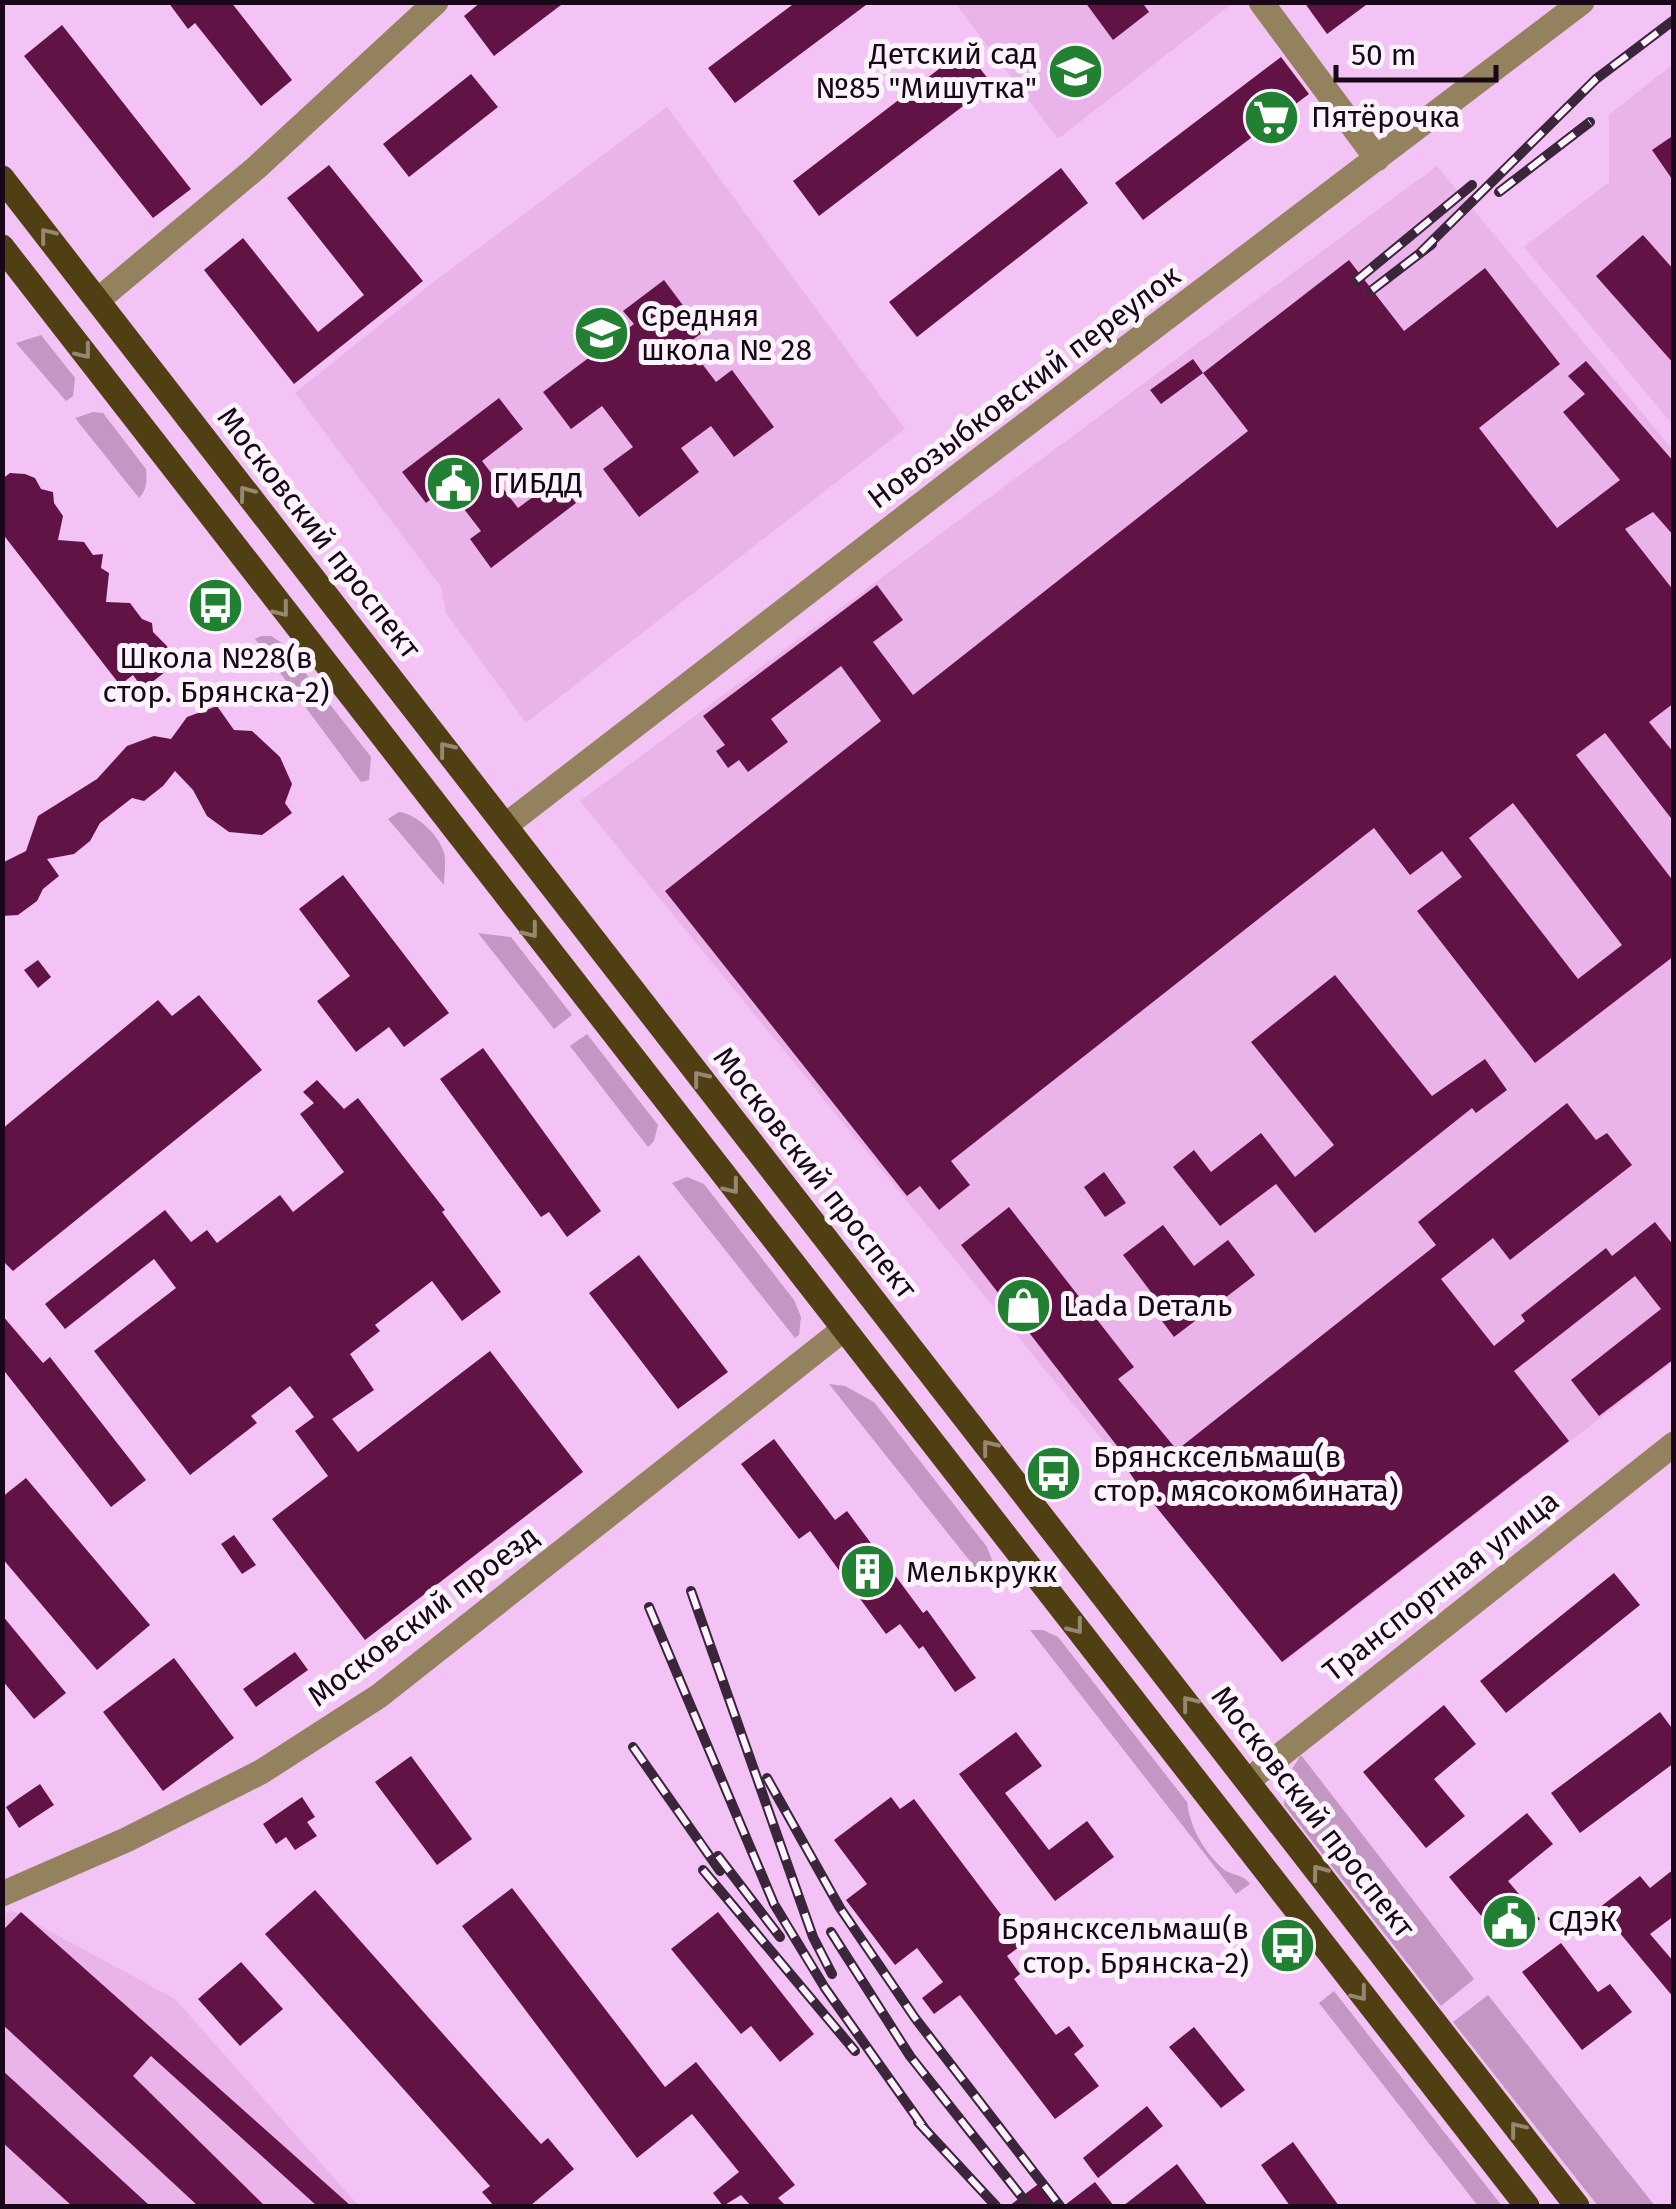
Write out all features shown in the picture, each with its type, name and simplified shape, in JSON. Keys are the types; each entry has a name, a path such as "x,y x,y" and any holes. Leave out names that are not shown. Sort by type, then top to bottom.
{"main road":[{"name":"Московский проспект","path":"2,178 1577,2206"},
{"path":"2,247 1526,2206"},
{"path":"472,854 506,825"},
{"path":"1215,1806 1249,1780"}],"street":[{"path":"98,300 256,168 436,2"},
{"path":"1261,2 1378,159"},
{"name":"Новозыбковский переулок","path":"506,825 1582,2"},
{"name":"Московский проезд","path":"2,1894 126,1840 261,1772 380,1696 844,1329"},
{"name":"Транспортная улица","path":"1249,1780 1674,1444"}],"shaded area":[{"name":"Детский сад №85 \"Мишутка\"","path":"955,3 1233,3 1058,139"},
{"path":"1673,64 1673,425 1524,247 1609,182 1609,115"},
{"name":"Средняя школа № 28","path":"667,107 905,429 526,723 446,613 441,587 295,393 435,281"},
{"path":"1437,166 1673,450 1673,1362 1284,1662 580,801"},
{"path":"41,335 75,378 73,396 66,401 16,343"},
{"path":"103,413 146,469 146,485 139,498 75,418"},
{"path":"271,636 282,643 371,757 369,780 361,782 255,639"},
{"path":"399,812 419,820 440,844 445,858 444,885 388,819"},
{"path":"478,933 511,937 572,1015 554,1029"},
{"path":"587,1034 658,1125 648,1147 570,1046"},
{"path":"687,1177 704,1184 794,1300 801,1317 799,1335 795,1338 672,1183"},
{"path":"829,1384 845,1386 874,1402 987,1547 992,1560 990,1576 985,1580"},
{"path":"1030,1630 1043,1630 1058,1637 1187,1802 1194,1829 1209,1854 1222,1868 1250,1884 1236,1894"},
{"path":"1301,1755 1474,1979 1441,2006 1284,1805 1287,1777"},
{"path":"11,1910 175,1999 359,2206 3,2206 2,1916"},
{"path":"1334,1991 1502,2206 1478,2206 1319,2003"},
{"path":"1488,1995 1655,2206 1598,2206 1453,2022"}],"building":[{"path":"168,2 231,2 292,80 261,106 195,23 188,29"},
{"path":"481,2 565,2 494,56 464,16"},
{"path":"796,2 870,2 735,103 708,68"},
{"path":"1085,2 1142,2 1149,12 1113,40"},
{"path":"1304,2 1370,2 1327,34"},
{"path":"62,25 191,189 153,218 24,56"},
{"path":"965,49 992,84 819,216 793,181"},
{"path":"1281,57 1309,94 1143,220 1115,183"},
{"path":"471,74 498,107 409,177 383,144"},
{"path":"1674,135 1674,182 1652,150"},
{"path":"329,165 423,281 294,384 204,270 243,238 318,332 364,295 287,198"},
{"path":"1061,168 1088,203 917,337 889,302"},
{"path":"1643,235 1674,270 1674,364 1596,276"},
{"path":"1349,260 1404,331 1485,268 1560,364 1479,428 1557,528 1620,480 1563,412 1585,394 1568,376 1586,361 1674,462 1674,536 1653,512 1625,529 1674,591 1674,703 1649,722 1674,753 1674,822 1605,733 1576,755 1674,882 1674,956 1535,1063 1417,911 1462,877 1442,851 1410,875 1374,828 951,1161 970,1185 939,1210 920,1186 907,1196 665,891 881,721 841,666 771,719 788,742 748,772 739,760 728,768 716,751 725,745 703,716 877,585 903,620 873,642 913,695 1248,431 1203,373","holes":["1513,803 1622,945 1578,979 1469,838"]},
{"path":"664,280 703,332 687,344 716,382 732,370 774,427 734,457 711,426 681,448 699,472 639,517 603,469 633,447 602,406 571,429 543,392 634,324 623,311"},
{"path":"1193,359 1203,373 1161,404 1150,390"},
{"name":"ГИБДД","path":"499,398 523,429 482,461 518,508 557,479 576,503 491,568 470,539 481,531 447,487 426,503 402,472"},
{"path":"10,473 35,478 41,489 53,492 54,503 63,516 58,540 84,542 93,555 103,554 101,568 109,573 106,602 130,603 142,619 152,623 153,632 167,646 169,669 143,689 133,675 120,685 2,533 2,479"},
{"path":"217,706 234,730 252,731 280,757 292,784 285,803 292,813 262,835 229,832 207,816 193,790 175,771 144,801 132,798 100,823 90,841 74,854 47,859 59,876 18,915 2,916 2,863 26,851 38,816 97,779 127,746 154,736 171,739 187,717"},
{"path":"343,875 449,1013 404,1047 389,1027 356,1052 317,1001 350,976 299,909"},
{"path":"38,960 51,977 38,988 24,970"},
{"path":"1335,975 1432,1096 1485,1059 1507,1090 1476,1113 1472,1108 1315,1233 1276,1184 1220,1226 1173,1167 1194,1150 1211,1172 1261,1133 1295,1177 1334,1145 1251,1042"},
{"path":"199,995 262,1070 13,1271 2,1260 2,1129 158,1000 172,1016"},
{"path":"483,1048 601,1211 567,1237 549,1212 541,1217 440,1079"},
{"path":"317,1080 344,1109 358,1098 445,1210 442,1212 501,1292 462,1321 432,1281 375,1325 380,1331 350,1354 374,1390 332,1419 358,1452 490,1351 583,1472 365,1640 272,1519 328,1476 295,1431 314,1417 290,1386 251,1416 257,1423 190,1475 94,1351 176,1288 154,1259 65,1329 45,1304 165,1210 191,1242 207,1230 217,1243 280,1195 293,1212 344,1172 300,1114 314,1103 303,1092"},
{"path":"1567,1103 1596,1140 1607,1133 1632,1165 1510,1260 1493,1238 1441,1279 1494,1346 1525,1321 1521,1315 1606,1248 1612,1256 1655,1222 1674,1246 1674,1359 1599,1416 1571,1380 1661,1309 1635,1276 1514,1371 1569,1441 1282,1662 1136,1482 1123,1463 1128,1460 961,1245 1009,1207 1134,1367 1118,1379 1177,1450 1436,1245 1418,1222"},
{"path":"1104,1172 1126,1203 1105,1217 1084,1187"},
{"path":"1163,1225 1194,1266 1228,1240 1255,1275 1174,1337 1147,1301 1154,1296 1123,1255"},
{"path":"639,1255 728,1372 678,1409 589,1293"},
{"path":"2,1315 43,1363 50,1357 146,1480 111,1507 2,1368"},
{"path":"774,1439 835,1520 847,1511 976,1678 955,1692 923,1646 919,1649 900,1624 886,1634 810,1531 799,1539 741,1464"},
{"path":"26,1478 150,1625 97,1670 2,1558 2,1497"},
{"path":"234,1535 256,1565 242,1574 221,1544"},
{"path":"1614,1573 1640,1605 1506,1713 1480,1681"},
{"path":"2,1615 66,1693 34,1719 2,1680"},
{"path":"295,1652 308,1670 256,1707 243,1689"},
{"path":"174,1658 234,1738 163,1791 103,1712"},
{"path":"1444,1705 1476,1744 1434,1779 1465,1816 1426,1848 1363,1772"},
{"path":"1660,1712 1674,1731 1674,1763 1580,1833 1551,1793"},
{"path":"1016,1732 1042,1766 1005,1793 1049,1850 1087,1821 1114,1857 1055,1901 959,1774"},
{"path":"411,1756 472,1839 437,1865 375,1782"},
{"path":"40,1784 54,1805 19,1828 6,1807"},
{"path":"302,1797 315,1817 307,1822 317,1836 295,1850 286,1837 276,1844 263,1824"},
{"path":"891,1797 900,1809 914,1799 1023,1944 1007,1956 1020,1974 1014,1979 1056,2035 1069,2026 1084,2046 1074,2054 1099,2086 1055,2119 960,1995 934,2014 922,1998 943,1982 917,1948 895,1965 846,1900 867,1884 834,1840"},
{"path":"1527,1813 1553,1844 1508,1881 1540,1919 1507,1947 1449,1877"},
{"path":"1674,1869 1674,1916 1650,1934 1674,1962 1674,1998 1599,1908 1640,1876 1650,1888"},
{"path":"512,1888 665,2087 696,2062 795,2185 778,2198 786,2206 751,2206 741,2195 723,2206 713,2193 739,2172 692,2114 637,2158 462,1926"},
{"path":"315,1890 541,2144 548,2138 574,2169 530,2206 494,2206 482,2192 490,2186 265,1934"},
{"path":"21,1912 351,2206 317,2206 151,2056 133,2076 265,2206 198,2206 2,2024 2,1931"},
{"path":"718,1912 814,2034 780,2062 751,2026 741,2034 671,1949"},
{"path":"1561,1943 1598,1992 1610,1984 1632,2012 1582,2050 1522,1972"},
{"path":"241,1962 283,2009 240,2046 198,1999"},
{"path":"1194,2027 1245,2090 1221,2108 1169,2047"},
{"path":"2,2070 150,2206 72,2206 2,2142"},
{"path":"1147,2106 1163,2126 1098,2178 1083,2158"},
{"path":"1293,2142 1339,2206 1290,2206 1261,2165"},
{"path":"1177,2164 1208,2206 1123,2206"},
{"path":"1045,2179 1065,2205 1095,2182 1114,2206 1009,2206"}],"railway":[{"path":"1421,252 1596,79 1674,20"},
{"path":"1499,192 1590,122"},
{"path":"1357,280 1472,185"},
{"path":"1372,290 1432,244"},
{"path":"691,1591 813,1937 832,1974"},
{"path":"649,1607 774,1904 825,1988 927,2132"},
{"path":"633,1747 720,1871"},
{"path":"767,1778 840,1908 915,2018 1060,2206"},
{"path":"718,1856 780,1937"},
{"path":"703,1870 855,2051"},
{"path":"831,1932 910,2056 1029,2206"},
{"path":"918,2122 996,2206"}],"place":[{"name":"Детский сад №85 \"Мишутка\"","path":"1076,71"},
{"name":"Пятёрочка","path":"1272,117"},
{"name":"Средняя школа № 28","path":"602,333"},
{"name":"ГИБДД","path":"454,483"},
{"name":"Школа №28(в стор. Брянска-2)","path":"216,605"},
{"name":"Lada Dеталь","path":"1024,1306"},
{"name":"Брянсксельмаш(в стор. мясокомбината)","path":"1054,1474"},
{"name":"Мелькрукк","path":"867,1572"},
{"name":"СДЭК","path":"1509,1921"},
{"name":"Брянсксельмаш(в стор. Брянска-2)","path":"1288,1946"}]}
